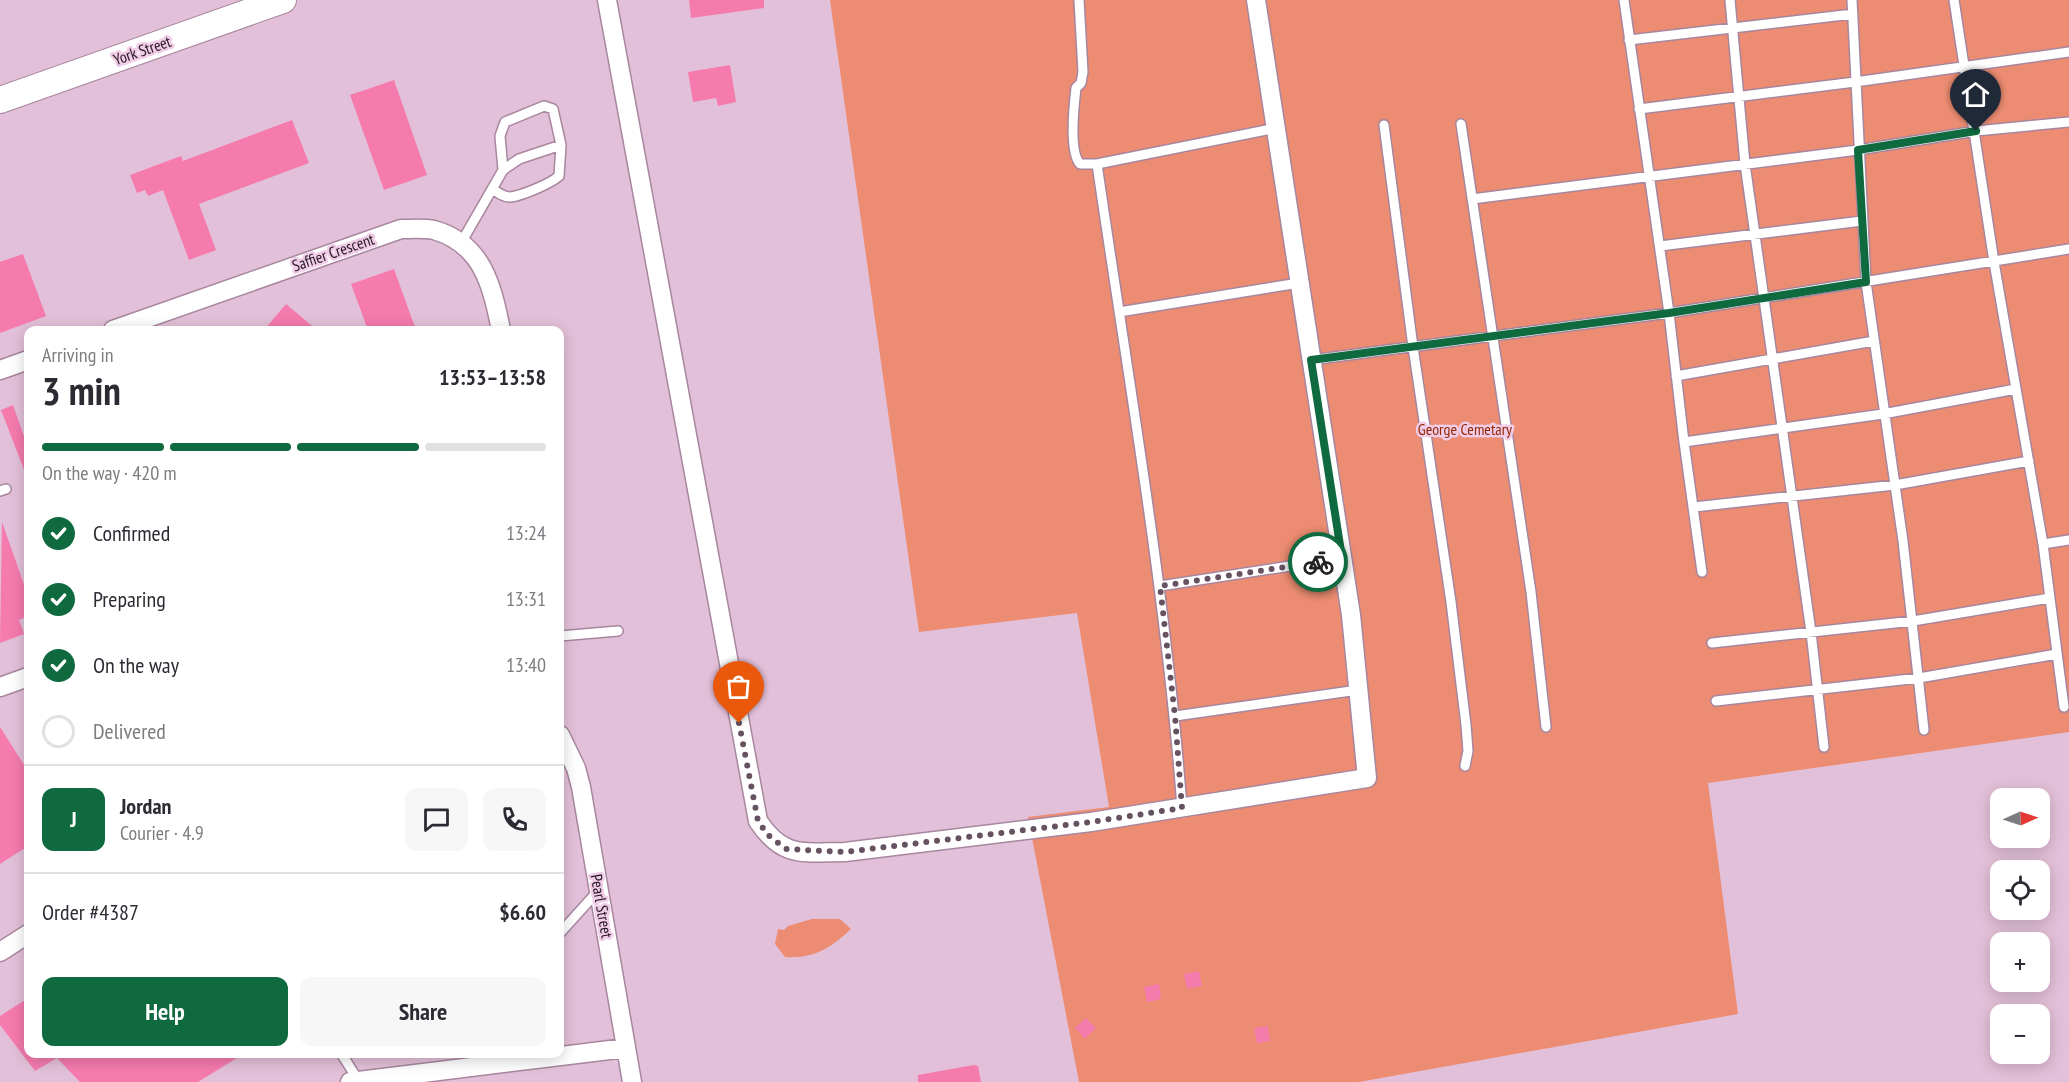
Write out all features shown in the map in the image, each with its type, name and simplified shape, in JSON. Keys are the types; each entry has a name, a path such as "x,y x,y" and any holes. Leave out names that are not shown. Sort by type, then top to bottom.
{"main road":[{"name":"York Street","path":"0,100 283,0"}],"street":[{"path":"607,0 758,821 768,835 786,849 845,852 1091,822 1367,778 1351,615 1256,0"},
{"name":"Saffier Crescent","path":"124,326 400,229 433,230 460,243 482,264 493,291 500,326"},
{"path":"0,370 24,361"},
{"path":"0,687 24,678"},
{"name":"Pearl Street","path":"564,743 572,758 581,787 632,1082"},
{"path":"0,952 24,937"},
{"path":"564,1053 626,1048"},
{"path":"354,1081 492,1059"}],"lane":[{"path":"1079,0 1083,72 1081,83 1076,87 1074,107 1075,154 1080,164 1097,164 1276,129"},
{"path":"1624,0 1660,246 1702,572"},
{"path":"1730,0 1745,164 1811,632 1824,747"},
{"path":"1852,0 1866,282 1913,621 1924,730"},
{"path":"1954,0 1976,131 1994,262 2043,544 2064,707"},
{"path":"1629,40 1853,14"},
{"path":"1640,109 2069,52"},
{"path":"493,189 501,195 511,197 555,180 561,172 561,145 555,112 550,107 544,106 505,122 500,136 503,170"},
{"path":"1472,199 1858,150 1976,131 2069,122"},
{"path":"1461,124 1531,592 1546,727"},
{"path":"1384,125 1464,703 1468,751 1465,766"},
{"path":"460,243 503,170 519,159 561,145"},
{"path":"1097,164 1160,586 1175,716 1182,808"},
{"path":"1660,246 1863,221"},
{"path":"1311,360 1493,334 1669,313 2069,249"},
{"path":"1119,312 1299,283"},
{"path":"1676,376 1874,341"},
{"path":"1684,442 1883,414 2016,389"},
{"path":"1694,507 1894,485 2028,460"},
{"path":"2043,544 2069,540"},
{"path":"1160,586 1342,558"},
{"path":"1712,643 1913,621 2050,598"},
{"path":"564,636 618,631"},
{"path":"1716,701 1919,678 2057,654"},
{"path":"1175,716 1358,690"},
{"path":"564,929 600,890"},
{"path":"343,1058 354,1081"}],"green space":[{"name":"George Cemetary","path":"830,0 2069,0 2069,732 1708,783 1738,1014 1359,1082 1079,1082 1028,817 1109,807 1077,613 919,632"},
{"path":"812,919 840,919 851,929 821,951 804,956 785,957 775,944 778,929 784,930 788,926"}],"building":[{"path":"689,0 764,0 764,8 691,18"},
{"path":"730,65 736,102 718,106 716,98 693,102 688,72"},
{"path":"394,80 427,175 384,190 350,95"},
{"path":"292,120 309,163 199,204 216,250 189,260 163,190 148,196 145,190 137,193 130,175 181,156 183,161"},
{"path":"23,254 46,316 0,333 0,262"},
{"path":"394,269 415,326 367,326 351,284"},
{"path":"286,304 312,326 267,326"},
{"path":"13,405 24,437 24,470 1,410"},
{"path":"2,522 24,585 24,618 19,620 24,634 0,643"},
{"path":"0,727 24,765 24,849 0,864"},
{"path":"1199,971 1202,986 1187,989 1184,974"},
{"path":"1159,984 1161,999 1147,1002 1144,987"},
{"path":"24,1001 24,1057 0,1025 0,1016"},
{"path":"1086,1018 1096,1028 1085,1039 1075,1028"},
{"path":"1268,1026 1270,1041 1257,1043 1254,1028"},
{"path":"25,1058 57,1058 35,1071"},
{"path":"57,1058 237,1058 198,1082 80,1082"},
{"path":"978,1066 981,1082 918,1082 918,1075"}],"way so far":[{"path":"739,723 758,821 768,835 786,849 808,852 845,852 1091,822 1182,808 1175,716 1160,586 1318,562"}],"route":[{"path":"1318,562 1342,558 1311,360 1493,334 1669,313 1866,282 1858,150 1976,131"}]}
